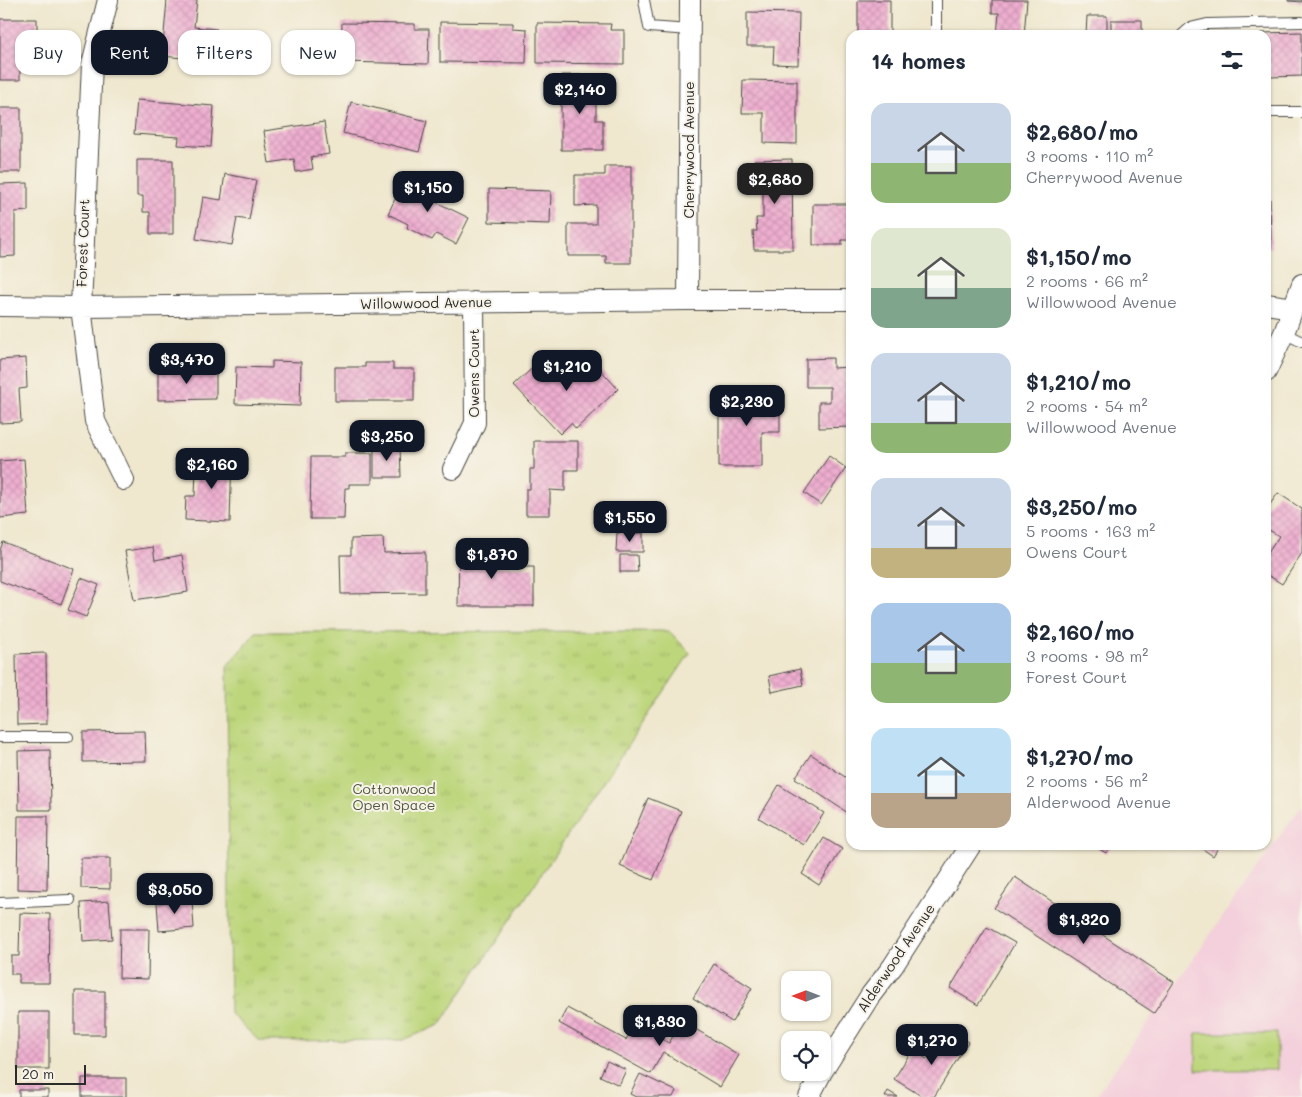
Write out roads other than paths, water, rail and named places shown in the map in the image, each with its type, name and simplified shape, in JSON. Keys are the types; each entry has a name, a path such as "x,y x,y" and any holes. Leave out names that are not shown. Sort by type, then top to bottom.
{"street":[{"name":"Forest Court","path":"108,0 92,64 81,307 95,421 124,480"},
{"name":"Cherrywood Avenue","path":"688,300 690,0"},
{"path":"1271,366 1293,338 1294,308 1302,284"},
{"name":"Willowwood Avenue","path":"0,306 81,307 846,300"},
{"name":"Owens Court","path":"453,469 475,423 474,302"},
{"path":"1271,305 1294,308"},
{"name":"Alderwood Avenue","path":"831,1058 968,850"},
{"name":"Alderwood Avenue","path":"809,1097 817,1081"}],"lane":[{"path":"644,0 649,27 690,30"},
{"path":"936,0 936,30"},
{"path":"1188,30 1207,24 1302,22"},
{"path":"1271,112 1302,112"},
{"path":"0,737 68,737"},
{"path":"0,903 70,900"}],"park label":[{"name":"Cottonwood Open Space","path":"394,798"}]}
